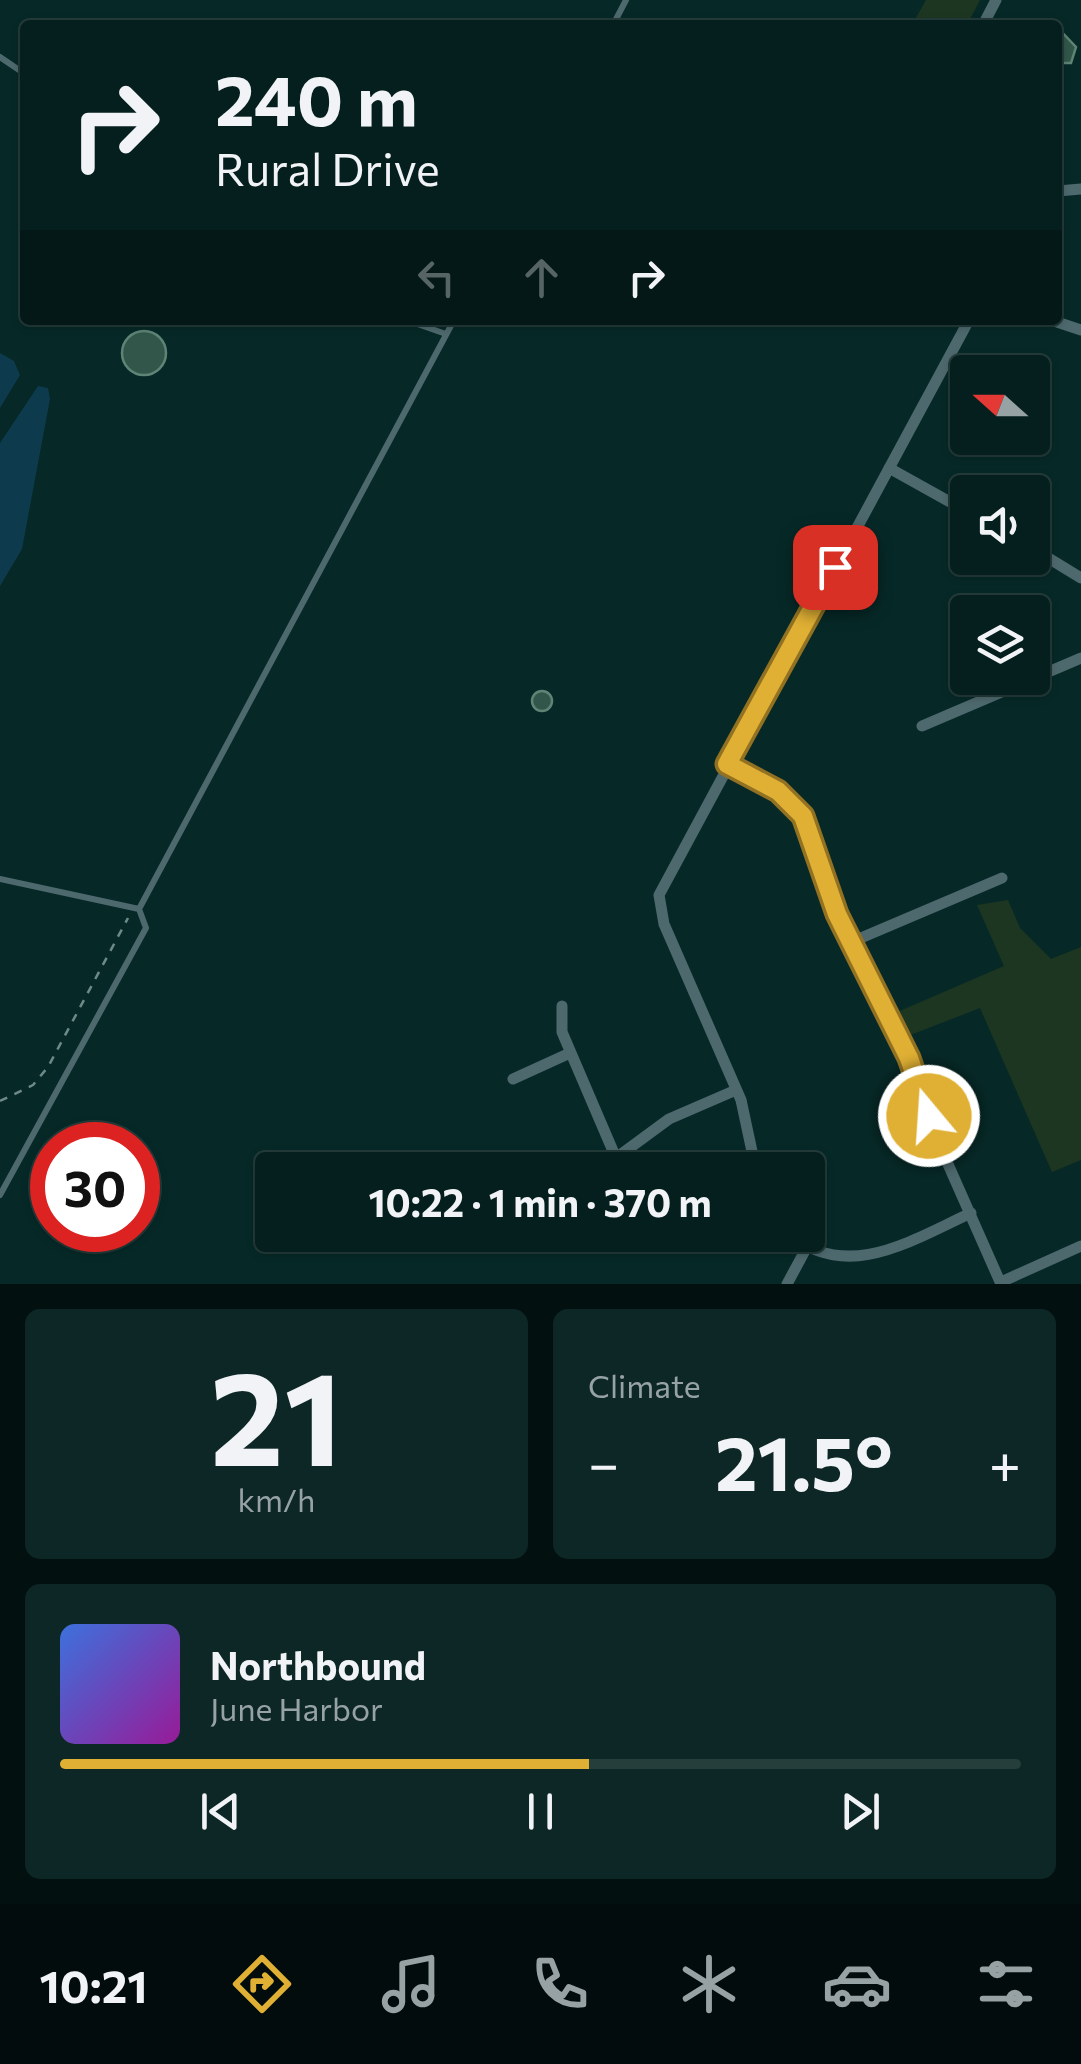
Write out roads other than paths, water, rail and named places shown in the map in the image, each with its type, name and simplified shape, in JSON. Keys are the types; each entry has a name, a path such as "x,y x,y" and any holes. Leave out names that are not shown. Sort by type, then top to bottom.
{"street":[{"path":"753,1152 746,1114 664,924 659,895 966,325"},
{"path":"889,468 950,502"},
{"path":"1050,559 1081,578"},
{"path":"922,726 1081,658"},
{"path":"727,764 778,791 803,816 849,943 909,1058 936,1137 1001,1283 1081,1246"},
{"path":"849,943 1002,878"},
{"path":"562,1006 560,1025 613,1152"},
{"path":"513,1079 570,1052"},
{"path":"624,1152 669,1118 736,1090"},
{"path":"823,1252 842,1258 866,1257 971,1213"},
{"path":"788,1284 804,1252"}],"lane":[{"path":"420,325 446,334"},
{"path":"136,908 451,325"},
{"path":"0,879 136,908"},
{"path":"0,1196 146,928 136,908"}],"water":[{"path":"0,353 14,361 20,375 0,408"},
{"path":"38,386 48,388 50,399 22,549 0,586 0,443"}]}
